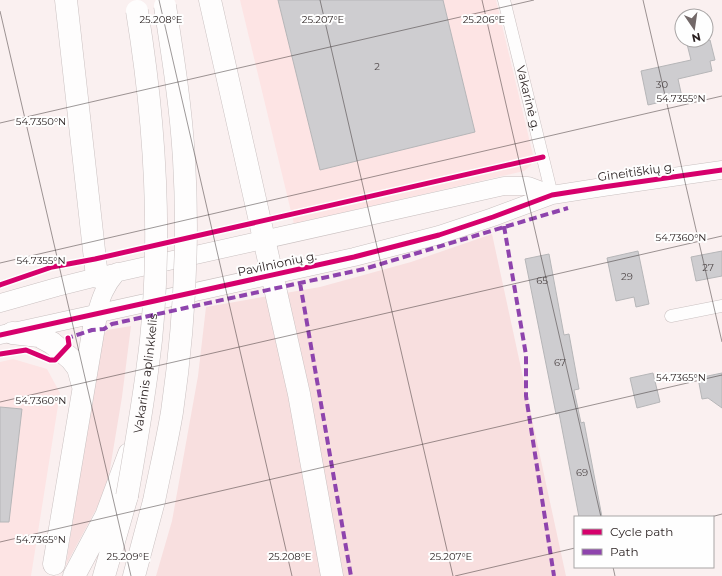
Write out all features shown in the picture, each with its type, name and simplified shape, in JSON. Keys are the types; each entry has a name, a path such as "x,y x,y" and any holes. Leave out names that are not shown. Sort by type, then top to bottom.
{"highway":[{"path":"66,0 107,275"},
{"path":"210,0 299,394 332,576"},
{"path":"134,576 154,501 172,412 180,345 185,267 184,159 179,99 164,3"},
{"name":"Vakarinis aplinkkelis","path":"104,576 121,494 138,431 151,341 156,237 156,181 151,105 136,6"},
{"path":"54,564 96,315"},
{"path":"6,334 39,336 52,343 68,356 78,368 83,386"},
{"path":"74,576 106,516 121,494"}],"street":[{"name":"Vakarinė g.","path":"504,0 552,195"},
{"name":"Gineitiškių g.","path":"552,195 722,170"},
{"path":"0,303 107,275 504,186 528,186 552,195"},
{"name":"Pavilnionių g.","path":"6,334 354,257 439,235 520,208 552,195"},
{"path":"96,315 107,275"},
{"path":"671,316 722,306"}],"shaded area":[{"path":"240,0 496,0 533,155 531,165 524,171 294,224"},
{"path":"492,234 566,576 156,576 172,521 198,376 206,307 320,287 411,262"},
{"path":"131,326 122,397 106,487 101,500 66,565 100,340 107,330"},
{"path":"13,359 47,369 60,393 31,576 0,576 0,362"}],"building":[{"path":"278,0 443,0 475,132 320,170"},
{"path":"688,48 712,48 715,60 710,61 712,71 678,79 682,97 648,105 641,71 691,60"},
{"path":"638,251 649,304 636,307 634,297 616,301 607,258"},
{"path":"722,251 722,276 696,281 691,257"},
{"path":"549,254 564,335 569,334 579,389 574,390 581,423 584,422 602,516 579,516 559,413 556,414 525,259"},
{"path":"653,373 660,402 637,408 630,378"},
{"path":"722,373 722,408 708,398 702,399 698,378"},
{"path":"0,407 22,409 9,522 0,522"}],"marked path":[{"path":"68,341 68,338 92,330 104,329 112,324 364,269 568,208"},
{"path":"504,226 526,355 526,396 554,576"},
{"path":"300,283 351,576"}],"cycle path":[{"path":"0,285 52,267 95,259 543,157"},
{"path":"0,335 354,257 439,235 552,195 722,170"},
{"path":"0,354 26,350 50,360 55,360 69,345 68,338"}]}
